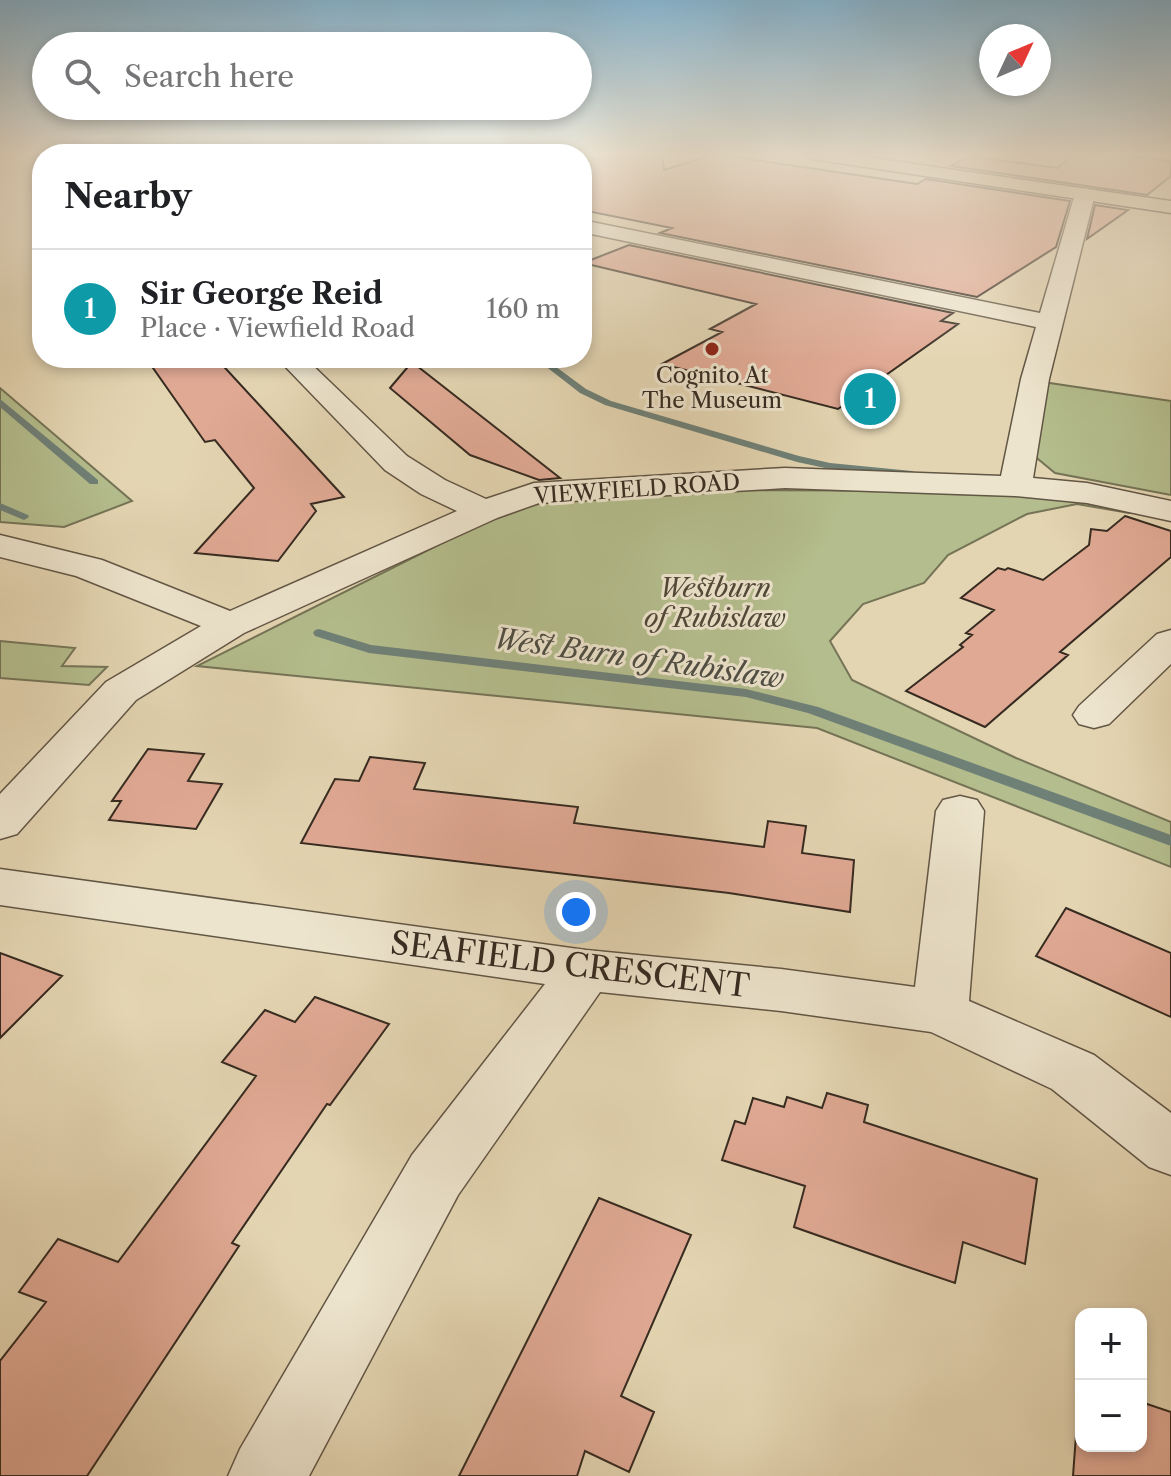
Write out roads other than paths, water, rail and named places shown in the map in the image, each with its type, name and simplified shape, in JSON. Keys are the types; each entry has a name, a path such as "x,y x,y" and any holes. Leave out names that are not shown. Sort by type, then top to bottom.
{"street":[{"path":"1015,486 1035,379 1077,223"},
{"path":"592,228 1051,323"},
{"path":"300,368 396,463 433,487 485,511"},
{"name":"VIEWFIELD ROAD","path":"0,823 121,691 230,625 485,511 534,493 785,478 1015,486 1087,493 1171,511"},
{"path":"0,546 51,555 133,582 230,625"},
{"path":"1094,715 1164,659"},
{"path":"940,1012 960,811"},
{"name":"SEAFIELD CRESCENT","path":"0,887 586,970 751,986 940,1012 1073,1072 1171,1148"},
{"path":"267,1476 435,1175 586,970"}],"waterway":[{"path":"552,368 583,391 608,403 797,459 830,466 912,474"},
{"path":"0,402 94,482"},
{"path":"0,506 24,517"},
{"name":"West Burn of Rubislaw","path":"319,633 369,649 746,693 813,710 1171,841"}],"place":[{"name":"Cognito At The Museum","path":"712,349"},
{"name":"Sir George Reid","path":"870,399"}],"park label":[{"name":"Westburn of Rubislaw","path":"715,603"}]}
